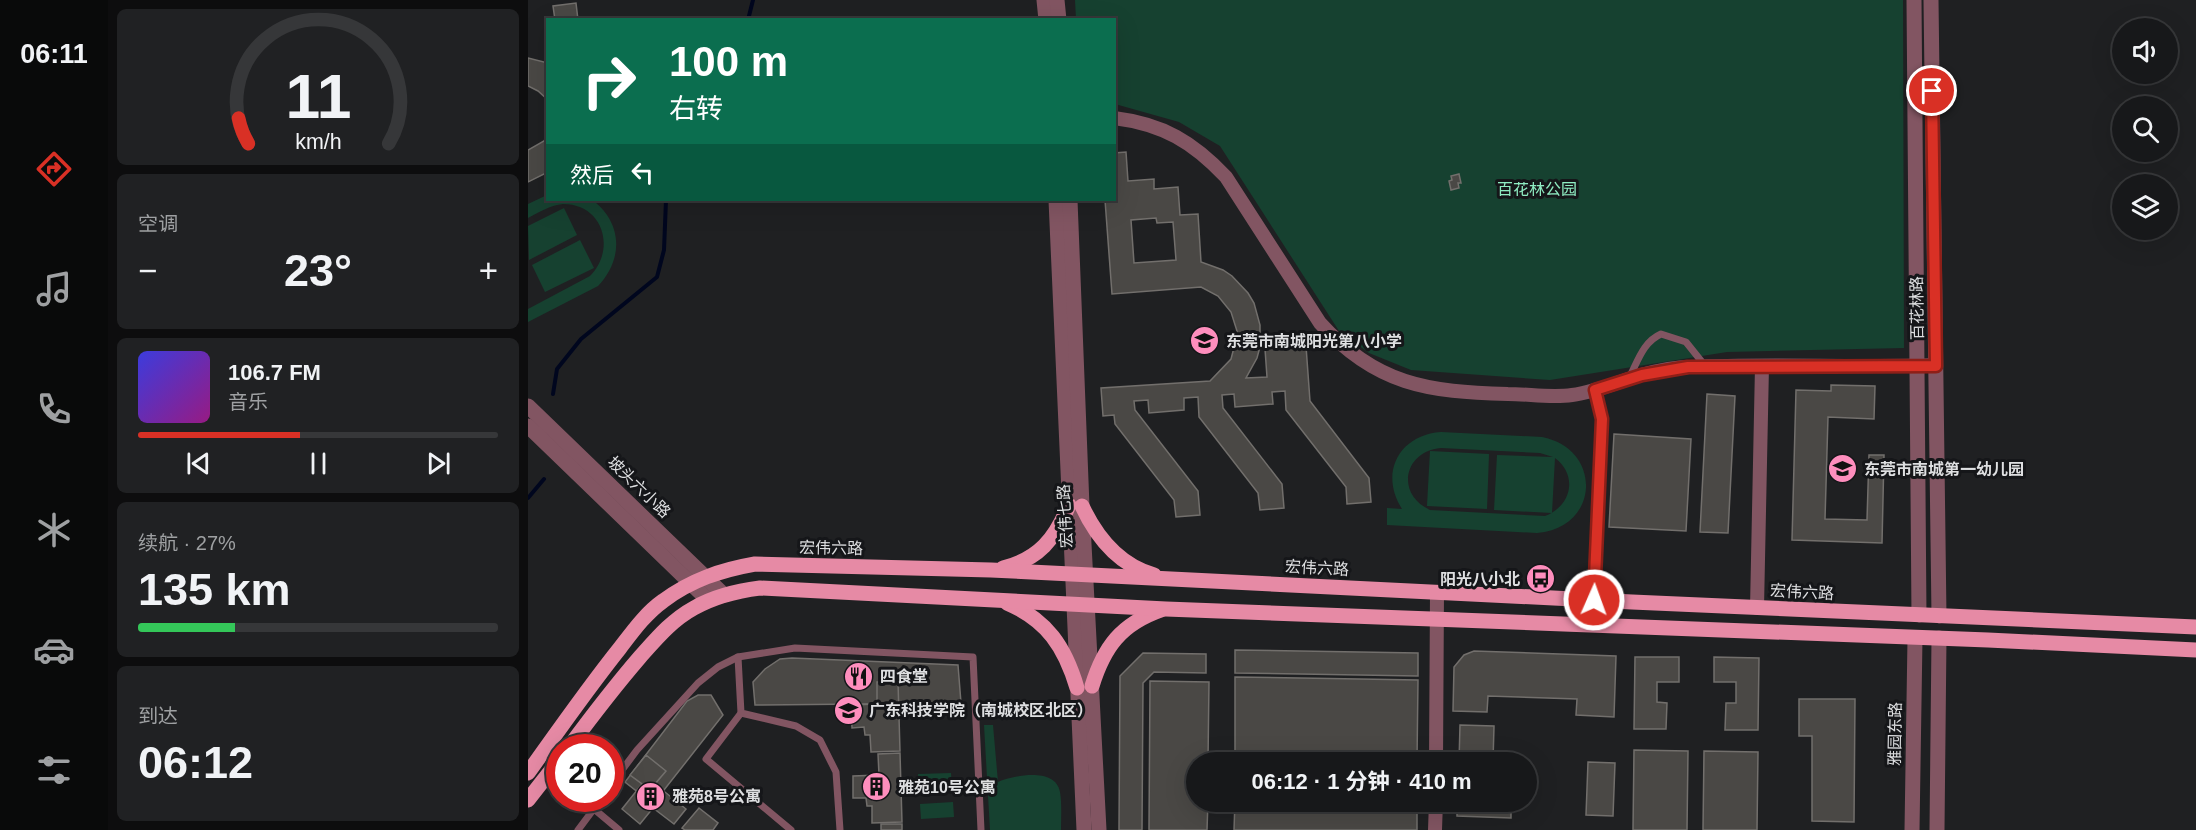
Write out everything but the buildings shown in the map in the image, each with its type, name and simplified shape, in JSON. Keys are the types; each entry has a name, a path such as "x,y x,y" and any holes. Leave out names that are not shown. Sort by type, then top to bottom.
{"main road":[{"path":"991,570 1017,564 1040,551 1076,506 1116,554 1146,573 1168,579"},
{"name":"宏伟六路","path":"528,773 600,673 648,612 691,583 706,576 755,564 991,570 2196,627"},
{"path":"579,734 615,687 663,632 692,609 708,600 760,588 1166,609 2196,650"},
{"path":"999,600 1021,609 1042,624 1058,642 1084,687 1110,645 1125,628 1144,616 1166,609"},
{"path":"528,800 546,781"}],"street":[{"path":"1044,0 1046,18"},
{"path":"1057,0 1059,18"},
{"name":"百花林路","path":"1914,0 1919,615"},
{"name":"百花林路","path":"1930,0 1939,616"},
{"path":"1116,118 1134,120 1158,127 1184,139 1206,156 1226,177 1320,322 1342,345 1367,364 1385,374 1425,387 1480,393 1570,395 1595,390 1642,375 1706,366 1936,366"},
{"name":"宏伟七路","path":"1056,201 1076,506 1084,687 1084,830"},
{"name":"宏伟七路","path":"1070,201 1076,506"},
{"path":"1757,608 1762,366"},
{"name":"坡头六小路","path":"528,406 724,595"},
{"name":"坡头六小路","path":"528,426 708,600"},
{"path":"1436,752 1437,592"},
{"name":"雅园东路","path":"1912,830 1915,638"},
{"path":"1937,830 1939,638"},
{"name":"宏伟七路","path":"1084,687 1098,830"},
{"path":"1435,830 1436,812"}],"lane":[{"path":"1629,380 1646,345 1652,338 1661,334 1686,342 1706,366"},
{"path":"1594,600 1602,419 1595,390"},
{"path":"624,767 698,683 718,667 738,657 795,648 974,657 981,830"},
{"path":"738,657 741,713 706,759 791,830"},
{"path":"741,713 796,726 820,740 836,772 840,830"},
{"path":"578,830 592,812"},
{"path":"598,812 619,830"}],"green space":[{"name":"百花林公园","path":"1075,0 1903,0 1904,348 1727,352 1550,380 1411,370 1369,353 1339,331 1220,146 1179,122 1116,104 1116,18 1076,18"},
{"path":"546,195 546,201 592,201 605,213 612,224 616,252 610,270 598,286 528,322 528,309 590,276 603,254 604,242 602,230 596,220 577,206 563,204 545,209 528,218 528,204"},
{"path":"564,208 577,235 529,260 528,226"},
{"path":"580,240 594,268 545,292 532,265"},
{"path":"1441,432 1542,437 1562,444 1576,456 1584,471 1586,488 1582,504 1573,518 1558,528 1537,533 1387,525 1387,508 1402,509 1392,482 1397,458 1414,440","holes":["1441,448 1540,453 1553,457 1497,455 1494,510 1551,513 1545,516 1430,510 1419,503 1412,494 1408,484 1408,474 1419,457 1428,451","1555,458 1567,473 1569,490 1561,505 1552,512"]},
{"path":"1430,451 1489,454 1487,509 1427,506"},
{"path":"984,725 993,725 998,782 1033,775 1051,779 1057,784 1061,797 1061,830 990,830"},
{"path":"951,773 952,788 919,789 918,774"},
{"path":"953,802 954,817 921,819 920,804"}],"waterway":[{"path":"748,18 753,0"},
{"path":"553,394 557,369 581,339 657,277 664,250 666,201"},
{"path":"528,498 544,479"}],"place":[{"name":"东莞市南城阳光第八小学","path":"1205,341"},
{"name":"东莞市南城第一幼儿园","path":"1843,469"},
{"name":"阳光八小北","path":"1541,579"},
{"name":"四食堂","path":"859,676"},
{"name":"广东科技学院（南城校区北区）","path":"848,710"},
{"name":"雅苑10号公寓","path":"877,787"},
{"name":"雅苑8号公寓","path":"651,796"}],"route":[{"path":"1594,600 1602,419 1595,390 1642,375 1688,367 1936,366 1932,91"}]}
